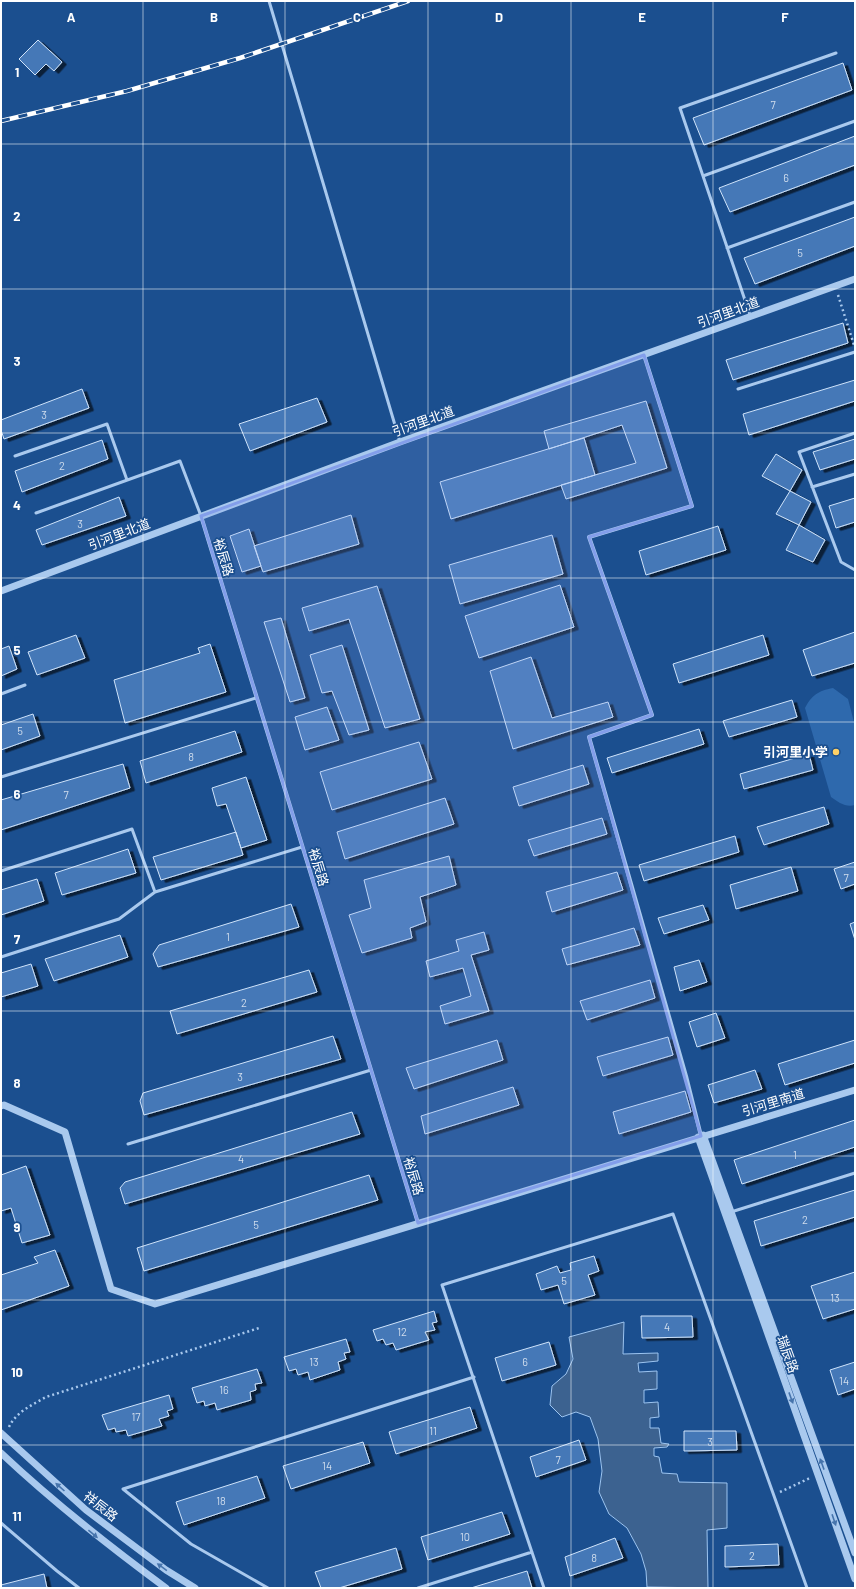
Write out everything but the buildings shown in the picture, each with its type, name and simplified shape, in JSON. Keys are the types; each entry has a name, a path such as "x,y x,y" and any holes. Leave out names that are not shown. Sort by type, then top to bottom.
{"street":[{"name":"引河里北道","path":"1,591 400,442 751,317 855,278"},
{"path":"644,355 692,506 589,537 652,716 589,737 686,1076 700,1136"},
{"name":"裕辰路","path":"201,516 418,1223"},
{"name":"引河里南道","path":"1,1106 4,1105 65,1132 110,1289 154,1304 700,1136 855,1090"},
{"name":"瑞辰路","path":"700,1136 855,1553"},
{"name":"瑞辰路","path":"728,1213 855,1579"},
{"name":"祥辰路","path":"3,1435 86,1510 166,1570 195,1588"},
{"name":"祥辰路","path":"1,1453 97,1538 166,1588"}],"lane":[{"path":"269,1 400,442"},
{"path":"751,317 680,108 836,54"},
{"path":"703,176 855,121"},
{"path":"727,248 855,202"},
{"path":"738,389 855,351"},
{"path":"15,456 107,424 127,480"},
{"path":"855,433 799,452 841,562 855,570"},
{"path":"36,513 180,461 201,516"},
{"path":"812,487 855,474"},
{"path":"1,694 26,685"},
{"path":"1,777 256,698"},
{"path":"1,871 132,829 155,892"},
{"path":"1,957 119,919 155,892 302,847"},
{"path":"128,1144 371,1070"},
{"path":"728,1213 855,1173"},
{"path":"544,1588 442,1285 673,1214 807,1588"},
{"path":"268,1588 191,1544 124,1489 474,1377"},
{"path":"1,1523 57,1572 79,1588"},
{"path":"418,1588 532,1552"}],"path":[{"path":"836,286 855,351"},
{"path":"3,1435 13,1419 23,1410 46,1397 259,1328"},
{"path":"774,1494 818,1475"}],"highlighted area":[{"path":"644,355 692,506 589,537 652,715 589,737 701,1136 418,1223 201,516"}],"shaded area":[{"path":"833,688 848,699 855,726 855,805 852,806 842,804 831,797 805,708 816,694"},
{"path":"624,1322 623,1354 658,1353 658,1361 638,1363 639,1372 657,1371 657,1389 644,1390 644,1403 658,1402 659,1417 650,1418 650,1428 659,1428 661,1443 669,1444 667,1447 654,1448 654,1456 659,1457 662,1473 677,1474 679,1482 727,1483 727,1528 707,1530 708,1588 647,1587 646,1571 641,1554 627,1528 609,1514 599,1492 602,1471 598,1439 590,1417 576,1412 562,1417 550,1405 552,1386 566,1374 573,1359 569,1337"}],"railway":[{"path":"1,121 127,91 240,58 408,1"}],"place":[{"name":"引河里小学","path":"836,752"}]}
